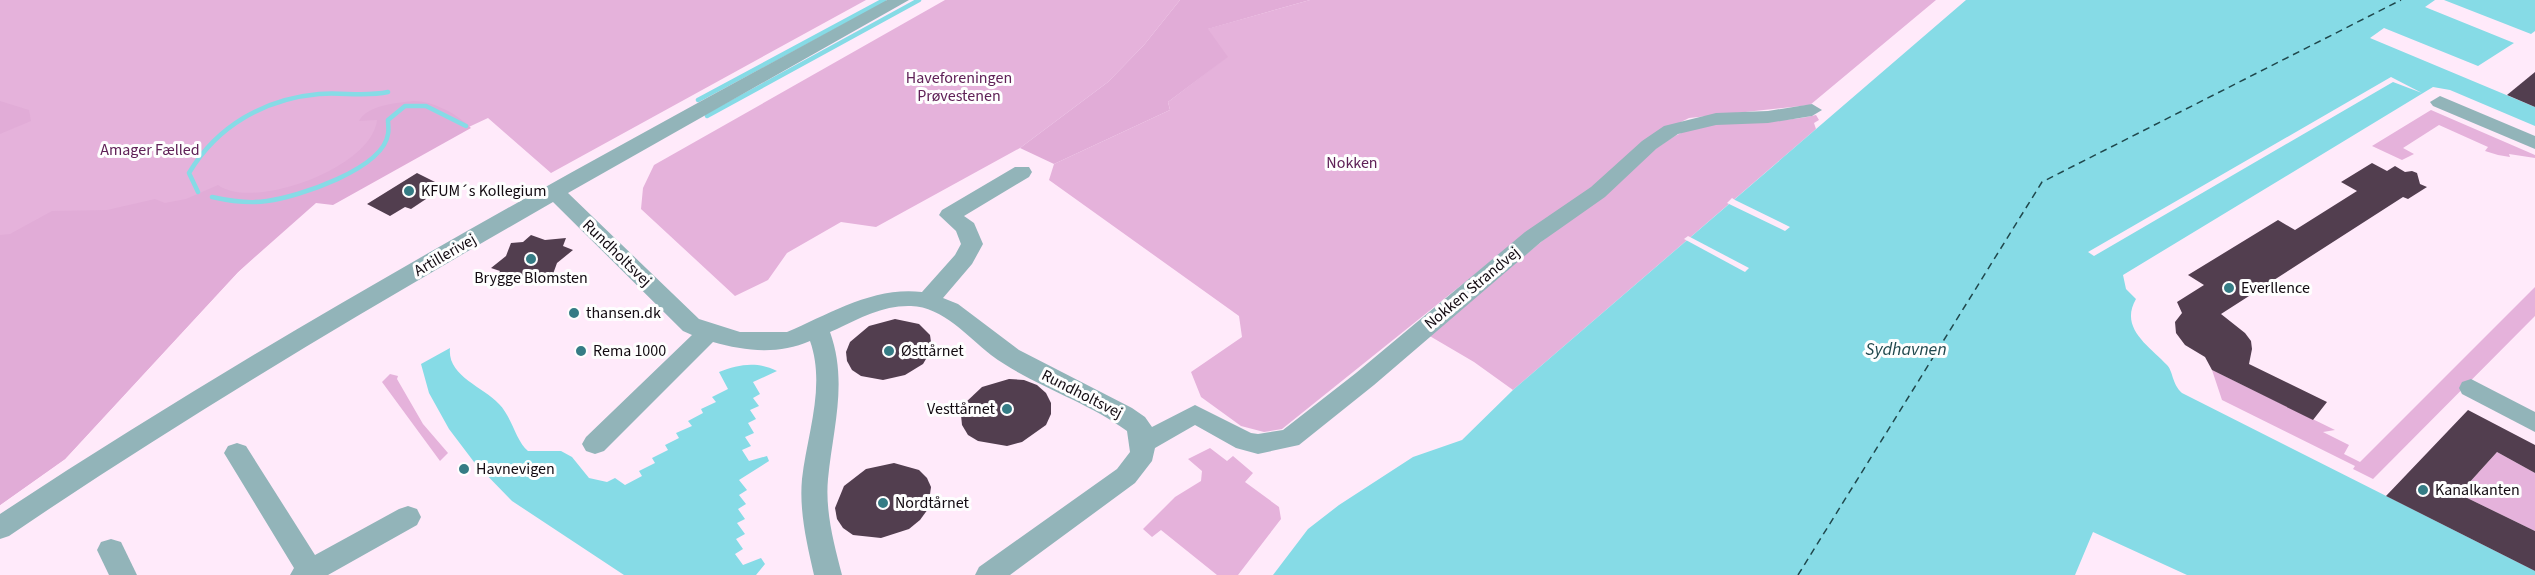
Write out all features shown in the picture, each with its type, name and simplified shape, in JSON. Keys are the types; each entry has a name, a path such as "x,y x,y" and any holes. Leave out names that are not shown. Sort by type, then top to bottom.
{"street":[{"name":"Artillerivej","path":"0,528 110,456 362,303 644,140 900,0"},
{"path":"2440,102 2535,143"},
{"name":"Nokken Strandvej","path":"1144,443 1195,414 1251,442 1270,443 1290,438 1365,379 1533,237 1598,192 1650,145 1671,130 1716,119 1793,115 1812,110"},
{"path":"926,302 970,251 971,236 950,215 1022,172"},
{"name":"Rundholtsvej","path":"555,192 691,325 708,333 745,342 770,343 791,340 871,305 891,300 926,302 949,309 1013,358 1128,418 1142,432 1144,443"},
{"path":"817,329 826,349 830,376 815,482 818,537 828,575"},
{"path":"595,444 708,333"},
{"path":"2471,388 2535,423"},
{"path":"989,575 1126,476 1143,454 1144,443"},
{"path":"237,453 309,574 408,517"},
{"path":"111,550 123,575"}],"green space":[{"name":"Amager Fælled","path":"0,0 866,0 551,173 488,118 319,197 238,272 65,459 0,505"},
{"name":"Haveforeningen Prøvestenen","path":"945,0 1180,0 1144,45 1108,82 1020,148 876,227 841,222 787,253 768,280 735,296 641,209 643,188 654,165"},
{"name":"Nokken","path":"1310,0 1936,0 1810,105 1689,118 1655,135 1597,185 1525,234 1282,429 1264,432 1241,426 1201,397 1191,372 1242,337 1239,316 1049,180 1054,164 1170,110 1168,102 1227,57 1207,29"},
{"path":"2431,110 2535,155 2535,158 2509,154 2510,157 2485,151 2488,147 2439,125 2403,148 2414,154 2402,160 2372,146"},
{"path":"1816,115 1819,120 1814,123 1816,129 1513,390 1474,362 1428,335 1648,154 1675,136 1694,128 1711,125"},
{"path":"2535,287 2535,316 2373,479 2353,469 2355,466 2222,400 2212,370 2335,430 2323,432 2349,445 2344,454 2360,462"},
{"path":"390,374 398,376 397,379 423,424 448,453 440,461 382,382"},
{"path":"1210,448 1227,461 1233,456 1253,473 1245,482 1279,507 1281,519 1238,575 1217,575 1161,530 1152,537 1143,529 1175,497 1201,481 1202,471 1188,459"},
{"path":"2497,452 2535,473 2535,531 2453,491 2455,489 2461,492"}],"shaded area":[{"path":"1180,0 1310,0 1208,29 1228,57 1168,102 1170,110 1054,164 1020,148 1108,82 1144,45"},
{"path":"0,101 29,110 31,121 0,134"},
{"path":"413,101 428,103 444,109 471,128 333,205 316,203 238,272 65,459 0,505 0,235 10,234 52,211 107,210 155,199 165,203 186,199 218,185 235,192 257,193 282,189 334,169 355,154 370,138 377,120 359,121 369,111"}],"water":[{"name":"Sydhavnen","path":"1966,0 2435,0 2425,7 2514,43 2478,66 2384,28 2370,38 2535,107 2535,126 2450,90 2433,87 2123,275 2126,289 2136,299 2131,319 2138,336 2169,368 2176,386 2182,393 2535,571 2535,575 2187,575 2093,532 2075,575 1273,575 1308,529 1339,505 1413,457 1462,440 1513,390"},
{"path":"2444,0 2535,0 2535,31 2531,34"},
{"name":"Havnevigen","path":"450,348 454,366 467,380 499,404 528,451 561,451 572,457 589,478 607,482 615,478 625,485 642,476 639,471 655,463 652,458 668,450 665,445 679,438 676,433 692,426 688,421 703,413 701,409 716,402 712,397 728,389 719,372 748,365 762,366 777,371 753,382 760,394 753,398 759,406 750,410 756,419 748,423 754,433 745,437 751,446 742,450 749,461 767,456 769,461 739,480 747,490 739,495 746,504 738,509 745,519 737,523 745,534 736,539 743,549 735,554 743,565 761,558 765,564 756,575 624,575 512,501 474,462 449,429 429,393 421,364"}],"pier":[{"path":"2391,77 2422,93 2393,82 2094,256 2088,252"},
{"path":"1732,198 1790,227 1785,231 1727,203"},
{"path":"1688,236 1749,268 1745,272 1684,239"}],"building":[{"path":"2535,72 2535,107 2507,95"},
{"name":"Everllence","path":"2372,163 2387,171 2395,166 2405,172 2417,173 2420,184 2427,187 2408,199 2403,197 2221,314 2245,333 2251,341 2249,364 2327,402 2313,420 2212,370 2205,357 2185,345 2176,333 2175,322 2182,313 2177,302 2204,285 2188,275 2278,220 2295,230 2357,191 2341,182"},
{"name":"KFUM´s Kollegium","path":"417,173 441,185 422,197 426,199 411,209 405,207 390,216 367,204"},
{"name":"Brygge Blomsten","path":"531,235 545,240 566,238 563,246 573,250 557,263 553,274 543,275 533,283 516,277 496,278 500,271 491,268 506,256 511,243 523,242"},
{"name":"Østtårnet","path":"895,319 919,324 930,335 932,349 923,364 905,375 883,380 861,376 852,370 847,361 846,352 850,342 869,326"},
{"name":"Vesttårnet","path":"1009,379 1024,380 1037,385 1046,393 1051,403 1051,414 1046,425 1022,442 1007,446 978,441 968,435 962,425 961,415 964,404 982,387"},
{"name":"Kanalkanten","path":"2468,410 2535,445 2535,473 2497,452 2459,494 2535,531 2535,571 2386,496"},
{"name":"Nordtårnet","path":"894,463 919,470 927,478 931,487 928,509 909,529 881,538 853,535 843,528 837,519 835,508 844,486 866,469"}],"waterway":[{"path":"698,100 884,0"},
{"path":"707,116 919,0"},
{"path":"198,192 189,173 200,156 228,129 261,109 279,102 319,94 388,92"},
{"path":"212,197 240,202 267,201 298,194 337,179 356,170 383,147 388,134 388,120 405,106 426,106 466,126"}],"ferry route":[{"path":"1798,575 2042,182 2401,0"}],"place":[{"name":"KFUM´s Kollegium","path":"409,191"},
{"name":"Brygge Blomsten","path":"531,259"},
{"name":"Everllence","path":"2229,288"},
{"name":"thansen.dk","path":"574,313"},
{"name":"Rema 1000","path":"581,351"},
{"name":"Østtårnet","path":"889,351"},
{"name":"Vesttårnet","path":"1007,409"},
{"name":"Havnevigen","path":"464,469"},
{"name":"Kanalkanten","path":"2423,490"},
{"name":"Nordtårnet","path":"883,503"}]}
